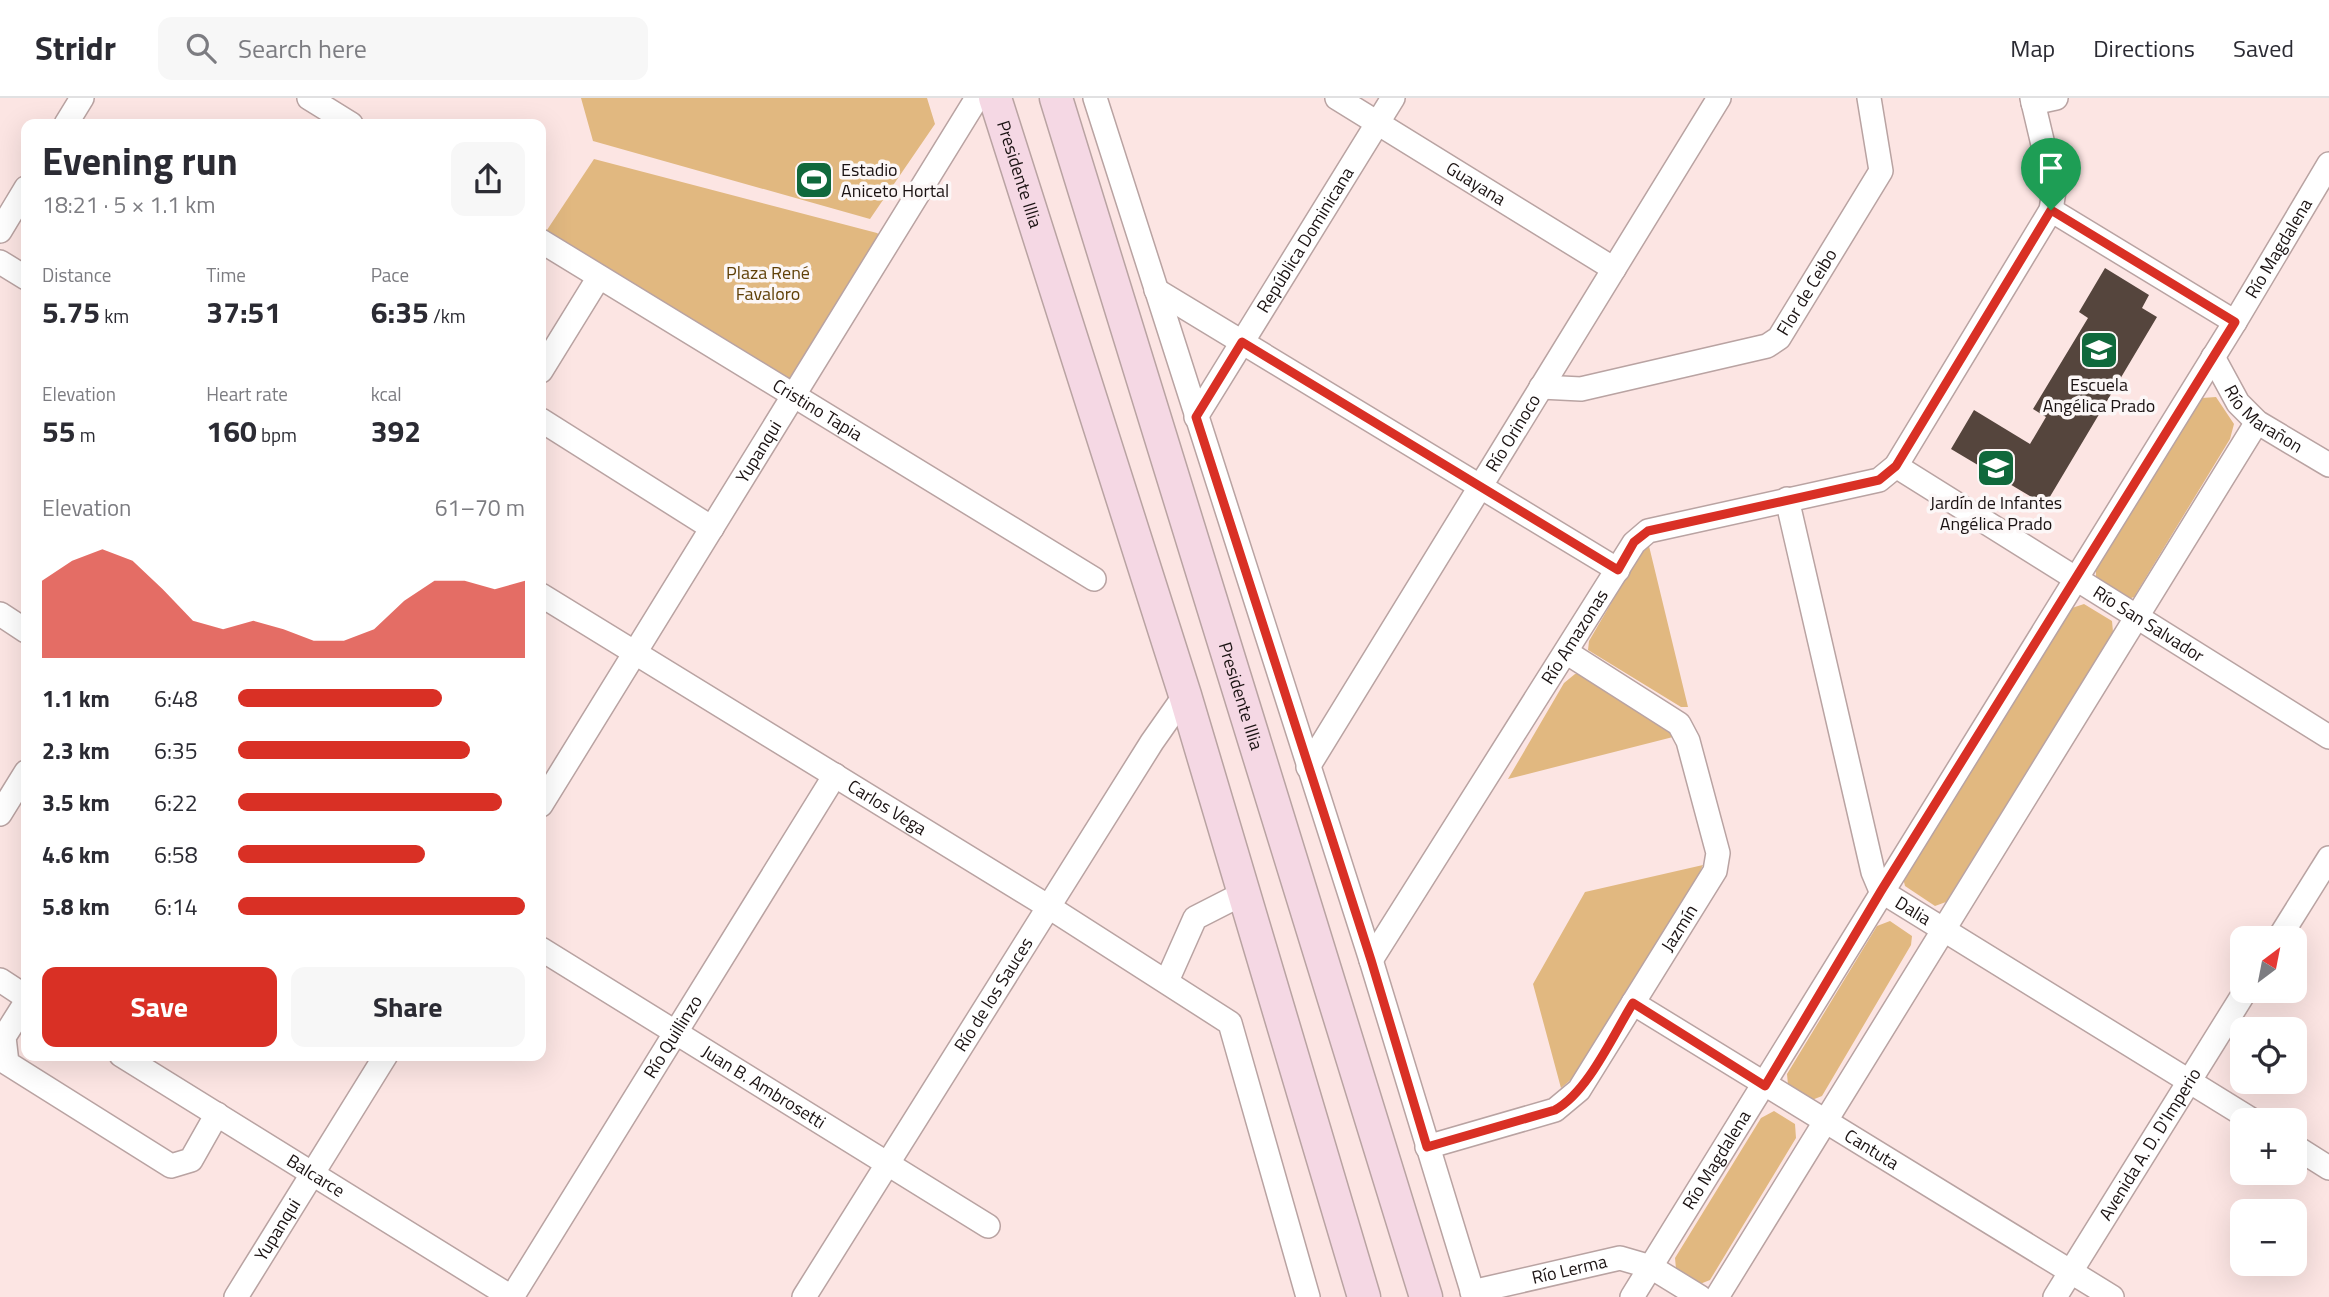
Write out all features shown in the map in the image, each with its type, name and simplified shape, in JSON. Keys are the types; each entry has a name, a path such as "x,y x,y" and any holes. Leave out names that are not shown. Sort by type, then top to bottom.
{"main road":[{"name":"Presidente Illia","path":"995,98 1185,695 1364,1297"},
{"name":"Presidente Illia","path":"1056,98 1426,1297"}],"street":[{"path":"69,119 82,98"},
{"path":"309,98 343,119"},
{"path":"952,98 960,124"},
{"name":"Yupanqui","path":"546,797 977,98"},
{"path":"1095,98 1371,960 1473,1294"},
{"name":"Guayana","path":"1337,98 1614,269"},
{"name":"República Dominicana","path":"1196,417 1393,98"},
{"name":"Río Orinoco","path":"1308,767 1719,98"},
{"name":"Flor de Ceibo","path":"1541,387 1581,389 1767,346 1779,338 1881,171 1869,98"},
{"path":"2056,98 2033,101 2053,191 2051,210 2235,322"},
{"name":"Río Magdalena","path":"1632,1297 1765,1086 1881,891 2235,322 2329,164"},
{"path":"0,230 21,196"},
{"name":"Río Amazonas","path":"1371,960 1634,542 1648,531 1879,480 1896,466 2051,210"},
{"name":"Cristino Tapia","path":"546,244 1094,579"},
{"path":"0,262 21,275"},
{"path":"546,363 599,277"},
{"path":"1156,290 1618,570"},
{"name":"Río Marañon","path":"2213,357 2238,403 2257,422 2329,465"},
{"path":"1717,1297 2257,422"},
{"path":"546,423 712,528"},
{"name":"Río San Salvador","path":"1896,466 2329,737"},
{"name":"Dalia","path":"1787,499 1873,872 1881,891 2233,1108"},
{"name":"Carlos Vega","path":"546,598 1049,907 1230,1023 1308,1297"},
{"path":"0,614 21,628"},
{"name":"Jazmín","path":"1427,1147 1555,1110 1566,1104 1579,1090 1715,871 1718,853 1688,741 1679,724 1566,652"},
{"name":"Río de los Sauces","path":"804,1297 1185,695"},
{"name":"Río Quillinzo","path":"512,1297 835,775"},
{"path":"0,814 21,780"},
{"path":"2286,926 2329,858"},
{"path":"1167,981 1195,918 1244,893"},
{"name":"Juan B. Ambrosetti","path":"546,952 988,1226"},
{"path":"0,980 21,993"},
{"name":"Cantuta","path":"1633,1003 2112,1297"},
{"name":"Avenida A. D. D'Imperio","path":"2055,1297 2238,1003"},
{"path":"21,1010 4,1037 7,1063 171,1167 191,1160 217,1114"},
{"name":"Balcarce","path":"131,1061 512,1297"},
{"name":"Yupanqui","path":"237,1297 382,1061"},
{"path":"2307,1154 2329,1168"},
{"name":"Río Lerma","path":"1473,1294 1620,1258 1651,1267 1700,1297"}],"green space":[{"name":"Estadio Aniceto Hortal","path":"581,98 927,98 935,124 870,219 593,141"},
{"name":"Plaza René Favaloro","path":"594,159 877,233 885,239 791,387 546,231"},
{"path":"2216,397 2234,424 2230,439 2134,597 2126,600 2096,581 2096,570 2202,398"},
{"path":"1649,546 1688,707 1681,707 1588,650 1589,641 1638,557"},
{"path":"2084,604 2112,621 2113,632 1946,902 1935,906 1905,886 1903,878 2072,608"},
{"path":"1575,674 1584,674 1667,723 1673,737 1508,779 1564,683"},
{"path":"1703,865 1694,885 1574,1077 1561,1088 1533,984 1585,892"},
{"path":"1890,921 1912,936 1911,945 1822,1096 1812,1100 1788,1085 1787,1074 1877,926"},
{"path":"1774,1111 1795,1124 1796,1138 1710,1280 1700,1284 1676,1269 1675,1258 1761,1118"}],"building":[{"path":"2105,268 2149,295 2142,308 2157,317 2045,505 1951,449 1974,410 2030,444 2046,417 2033,409 2088,318 2079,312"}],"place":[{"name":"Estadio Aniceto Hortal","path":"814,180"},
{"name":"Escuela Angélica Prado","path":"2099,350"},
{"name":"Jardín de Infantes Angélica Prado","path":"1996,468"}],"route":[{"path":"2051,210 2235,322 1881,891 1765,1086 1633,1003 1579,1090 1566,1104 1555,1110 1427,1147 1371,960 1196,417 1242,342 1618,570 1634,542 1648,531 1879,480 1887,474 1896,466 2051,210"}]}
